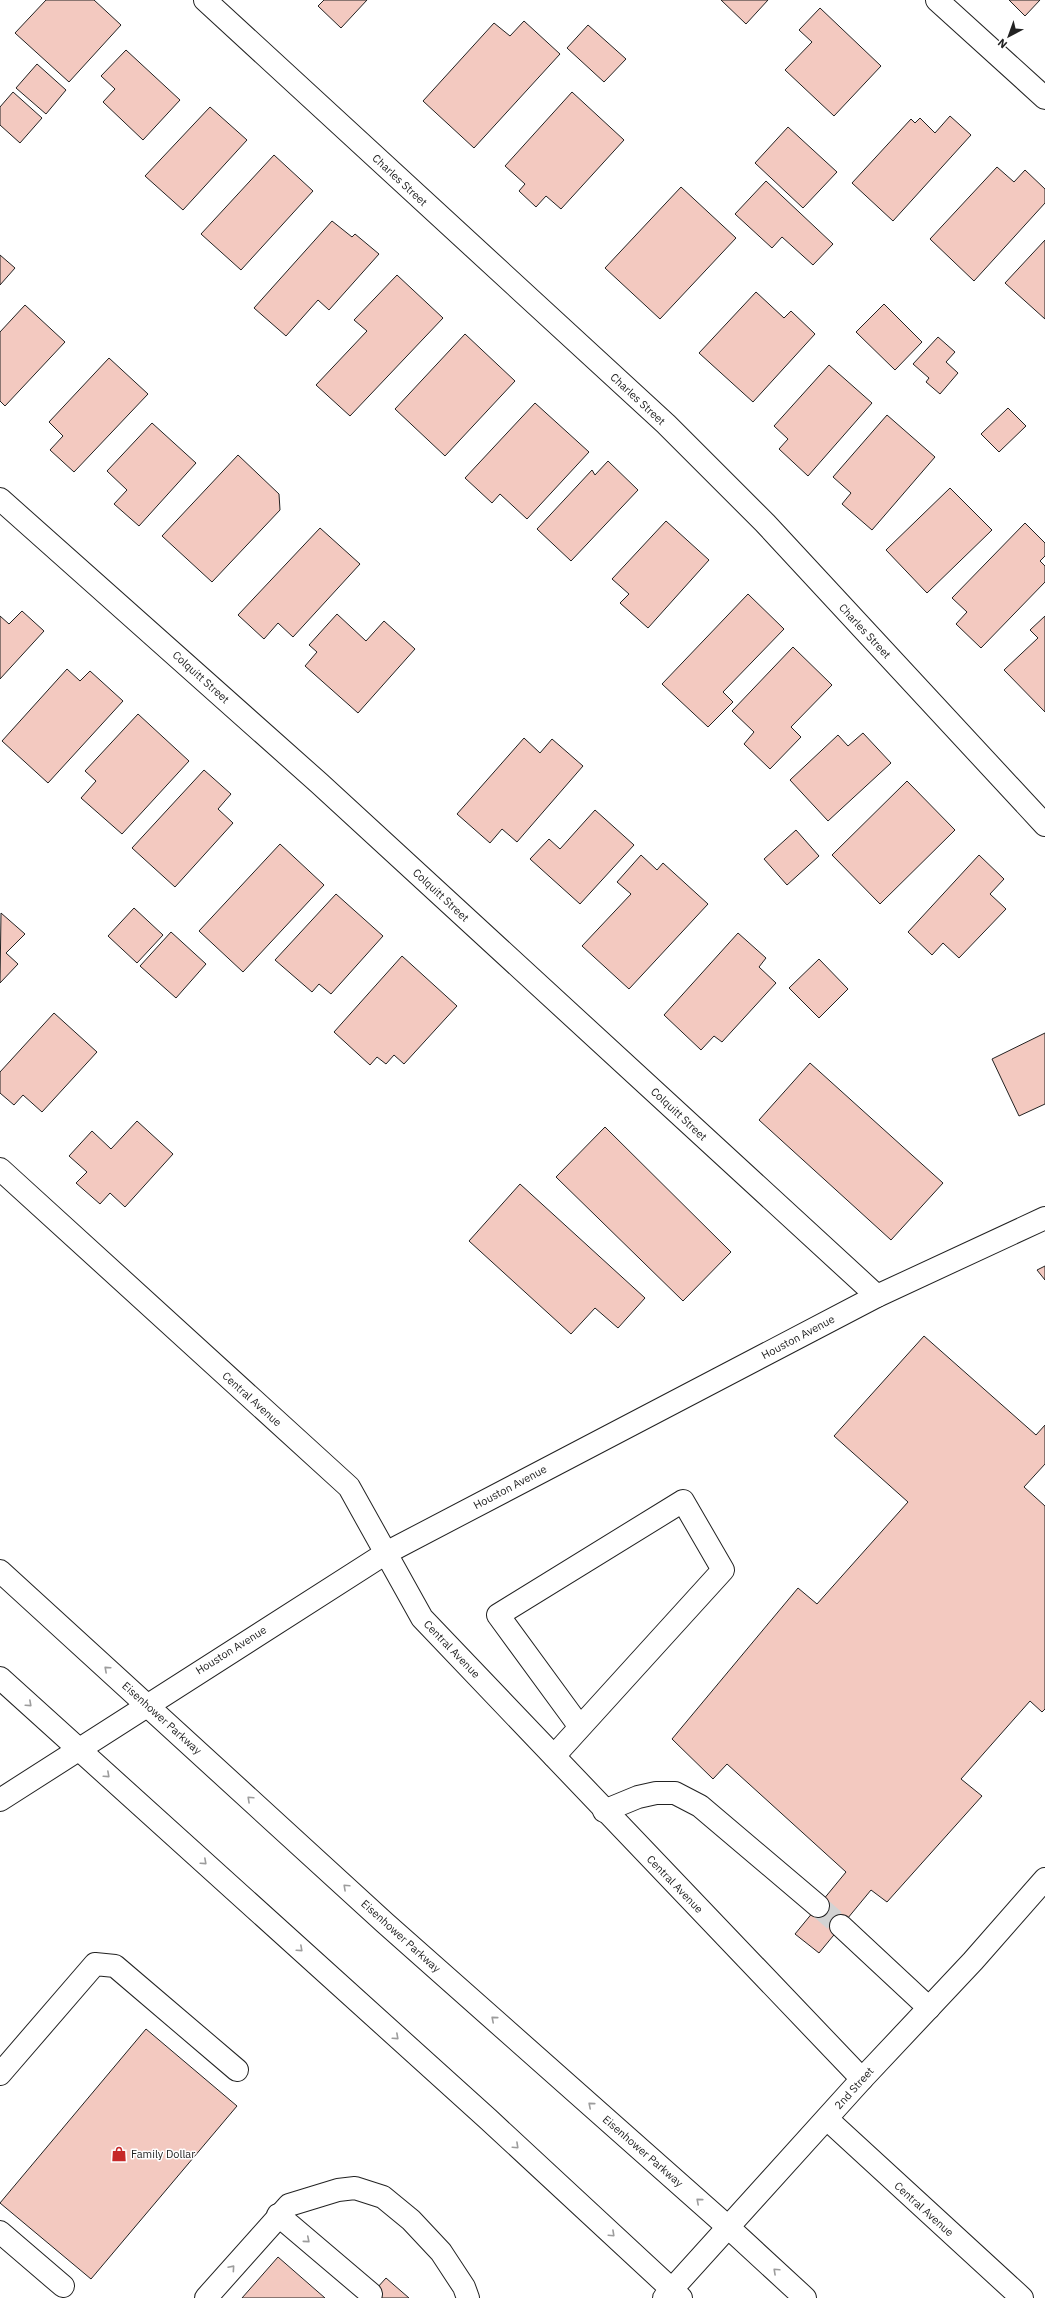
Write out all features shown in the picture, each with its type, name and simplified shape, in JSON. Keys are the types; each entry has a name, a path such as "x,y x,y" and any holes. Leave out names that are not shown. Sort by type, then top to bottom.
{"street":[{"name":"Charles Street","path":"205,0 666,424 765,523 1045,825"},
{"path":"938,0 1045,98"},
{"name":"Colquitt Street","path":"0,499 319,783 877,1296"},
{"name":"Central Avenue","path":"0,1168 349,1487 422,1618 554,1756 604,1811 862,2079"},
{"name":"Houston Avenue","path":"0,1800 146,1704 386,1553 877,1296 1045,1218"},
{"path":"554,1756 723,1570 684,1501 498,1615 580,1727"},
{"name":"Eisenhower Parkway","path":"0,1571 385,1923 728,2226 805,2298"},
{"path":"0,1678 488,2120 672,2295"},
{"path":"604,1811 638,1797 656,1793 675,1793 700,1806 818,1906"},
{"name":"2nd Street","path":"672,2295 728,2226 929,2008 1045,1879"},
{"path":"841,1926 929,2008"},
{"path":"0,2074 95,1964 115,1966 237,2070"},
{"name":"Central Avenue","path":"827,2119 1022,2298"},
{"path":"206,2298 289,2204 338,2190 355,2188 383,2197 411,2220 441,2252 464,2287 468,2298"},
{"path":"278,2215 371,2294"},
{"path":"0,2232 63,2286"}],"building":[{"path":"46,0 94,0 121,25 69,82 15,33"},
{"path":"324,0 367,0 341,28 318,6"},
{"path":"721,0 768,0 746,24"},
{"path":"1009,0 1040,0 1025,16"},
{"path":"820,8 881,66 834,116 785,70 812,42 799,30"},
{"path":"524,21 560,54 474,148 423,101 494,23 510,36"},
{"path":"588,25 626,59 604,82 567,48"},
{"path":"126,50 180,100 143,140 103,102 115,89 101,76"},
{"path":"37,64 66,90 46,114 16,88"},
{"path":"13,92 42,118 20,143 0,125 0,107"},
{"path":"572,92 624,140 561,209 546,196 536,207 519,191 525,184 505,166"},
{"path":"210,107 247,140 183,210 145,176"},
{"path":"950,116 971,135 893,221 852,183 911,119 915,123 920,118 935,133"},
{"path":"788,127 837,172 803,208 755,163"},
{"path":"274,155 313,191 241,270 201,234"},
{"path":"997,167 1014,182 1025,170 1045,189 1045,203 974,281 930,239"},
{"path":"766,181 833,244 813,265 782,237 772,248 735,214"},
{"path":"681,187 736,238 660,319 605,268"},
{"path":"332,221 352,237 355,234 379,254 329,310 318,300 286,336 254,308"},
{"path":"1045,240 1045,319 1005,283"},
{"path":"0,255 15,268 0,285"},
{"path":"397,275 443,318 350,416 316,385 367,331 354,320"},
{"path":"756,292 784,318 791,311 815,334 753,402 699,353"},
{"path":"884,304 922,342 895,370 856,332"},
{"path":"25,305 65,342 5,406 0,401 0,332"},
{"path":"465,334 515,381 445,456 395,409"},
{"path":"938,337 955,352 946,362 958,373 940,394 926,382 929,378 913,364"},
{"path":"109,358 148,394 74,472 50,450 63,436 49,422"},
{"path":"829,365 872,403 808,476 779,449 788,439 774,426"},
{"path":"535,403 589,452 527,519 500,494 492,503 465,478"},
{"path":"1008,408 1026,426 999,452 981,434"},
{"path":"887,415 935,457 872,530 842,504 851,493 833,477"},
{"path":"152,423 196,463 139,526 114,504 127,490 107,471"},
{"path":"238,455 279,494 280,510 212,582 162,536"},
{"path":"608,461 638,490 571,561 537,529 592,470 595,475"},
{"path":"950,488 992,530 927,593 886,550"},
{"path":"666,521 709,560 648,628 620,603 629,594 612,579"},
{"path":"1025,523 1045,543 1045,556 1040,561 1045,566 1045,582 981,648 956,624 967,612 952,598"},
{"path":"320,528 360,564 293,637 278,623 264,639 238,615"},
{"path":"748,594 784,629 723,692 733,702 708,727 662,684"},
{"path":"22,611 44,631 0,679 0,616 9,624"},
{"path":"337,614 366,641 384,621 415,649 358,713 305,666 317,652 309,645"},
{"path":"1045,616 1045,712 1004,670 1038,638 1030,630"},
{"path":"793,647 832,685 791,727 801,737 770,769 744,744 754,732 732,711"},
{"path":"67,669 80,681 90,671 123,701 48,783 2,741"},
{"path":"138,714 189,761 122,834 81,798 96,781 85,771"},
{"path":"863,733 891,763 828,821 790,780 838,735 848,746"},
{"path":"524,738 540,753 552,739 583,766 517,842 502,829 490,843 457,814"},
{"path":"204,770 231,794 218,809 233,823 175,887 132,848"},
{"path":"907,781 955,830 880,904 832,855"},
{"path":"595,810 634,845 580,904 530,859 549,839 560,849"},
{"path":"796,830 819,856 787,885 764,859"},
{"path":"280,844 324,885 243,972 199,931"},
{"path":"641,855 657,870 663,863 708,904 629,989 582,946 631,894 617,882"},
{"path":"979,855 1004,879 990,894 1006,909 959,958 943,943 932,955 908,932"},
{"path":"336,894 383,936 331,994 319,984 312,992 275,960"},
{"path":"134,908 163,935 137,963 108,936"},
{"path":"1,913 25,934 6,953 18,964 0,983"},
{"path":"171,932 206,964 176,998 140,966"},
{"path":"738,933 766,958 759,967 776,983 722,1042 714,1036 701,1050 664,1015"},
{"path":"402,956 457,1006 404,1064 394,1055 386,1064 377,1057 370,1065 334,1032"},
{"path":"819,959 848,989 819,1018 789,988"},
{"path":"54,1013 97,1052 42,1112 23,1095 14,1105 0,1093 0,1072"},
{"path":"1045,1033 1045,1104 1019,1116 992,1059"},
{"path":"810,1063 943,1183 891,1240 759,1120"},
{"path":"137,1121 173,1154 125,1207 110,1193 100,1204 76,1183 87,1172 69,1156 92,1131 111,1149"},
{"path":"605,1127 731,1252 683,1301 556,1177"},
{"path":"520,1184 645,1298 618,1328 595,1308 571,1334 469,1241"},
{"path":"1045,1266 1045,1280 1037,1270"},
{"path":"924,1336 1036,1435 1045,1425 1045,1464 1024,1487 1045,1506 1045,1709 1042,1712 1030,1701 961,1779 982,1796 887,1902 871,1890 819,1953 795,1934 846,1872 727,1764 713,1779 672,1739 798,1588 817,1604 908,1502 834,1436"},
{"name":"Family Dollar","path":"146,2029 237,2106 91,2279 0,2203"},
{"path":"278,2257 325,2298 242,2298"},
{"path":"386,2278 409,2298 368,2298"}],"tunnel":[{"path":"818,1906 841,1926"}],"place":[{"name":"Family Dollar","path":"119,2154"}]}
